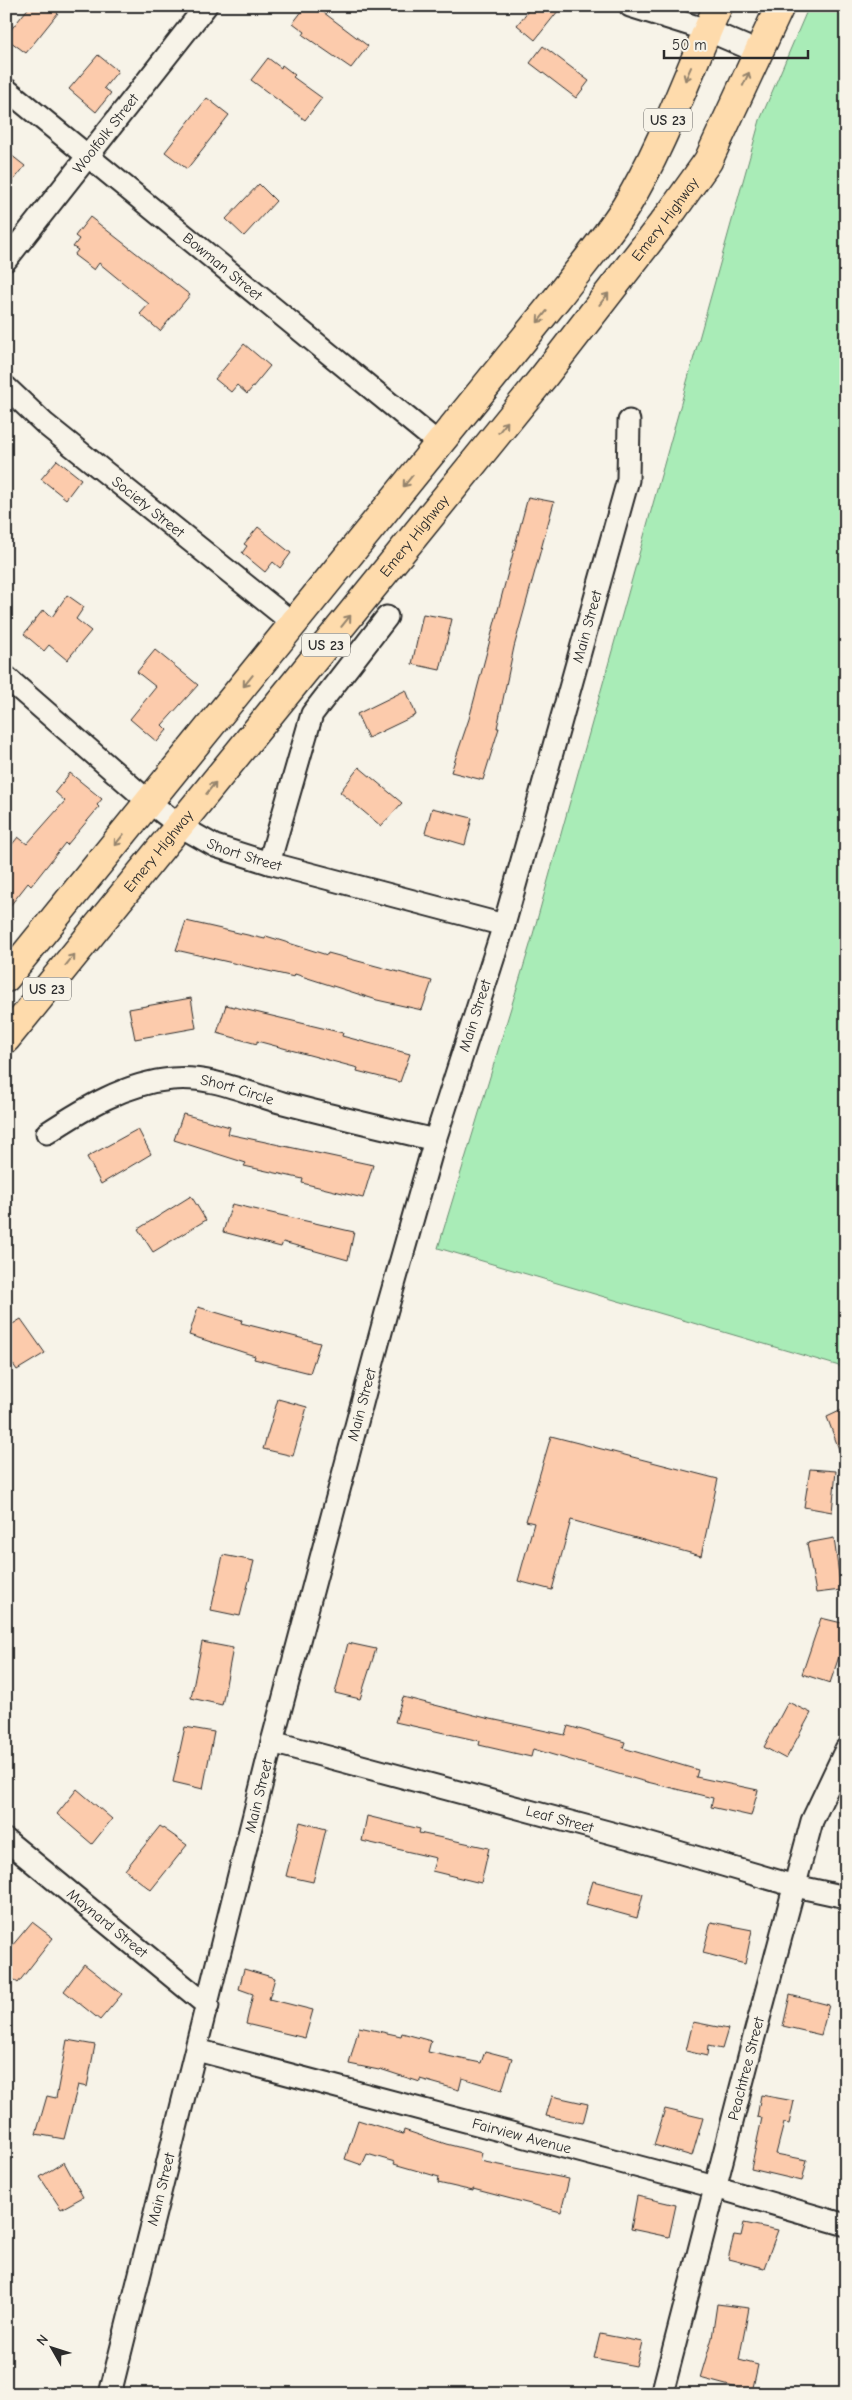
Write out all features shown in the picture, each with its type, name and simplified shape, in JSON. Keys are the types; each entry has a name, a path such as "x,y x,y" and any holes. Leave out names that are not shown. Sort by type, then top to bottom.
{"highway":[{"name":"Emery Highway","path":"6,1039 545,375 674,210 708,161 780,6"},
{"name":"US 23","path":"6,978 558,297 624,208 645,172 713,18"}],"street":[{"name":"Woolfolk Street","path":"6,260 206,6"},
{"path":"630,6 713,18 758,52"},
{"name":"Bowman Street","path":"6,89 89,155 438,443"},
{"name":"Society Street","path":"6,387 45,424 294,624"},
{"name":"Main Street","path":"110,2394 208,2006 272,1742 386,1313 435,1140 504,925 628,480 629,421"},
{"path":"269,863 312,714 387,616"},
{"name":"Short Street","path":"6,677 149,802 180,826 215,846 269,863 504,925"},
{"name":"Short Circle","path":"47,1132 89,1106 127,1090 155,1081 199,1078 282,1103 435,1140"},
{"name":"Leaf Street","path":"272,1742 630,1838 795,1886 846,1898"},
{"name":"Peachtree Street","path":"662,2394 812,1821 846,1749"},
{"name":"Maynard Street","path":"6,1840 208,2006"},
{"name":"Fairview Avenue","path":"197,2050 715,2187 846,2225"}],"green space":[{"path":"809,6 846,6 846,1368 438,1248 530,945 760,120"}],"building":[{"path":"30,6 50,6 58,13 26,53 7,39 11,34 9,32"},
{"path":"306,6 315,6 368,46 351,68 303,35 305,32 293,23"},
{"path":"532,6 562,6 535,40 517,25"},
{"path":"543,46 589,81 576,98 530,63"},
{"path":"98,55 118,71 104,88 111,93 96,112 69,89"},
{"path":"268,58 281,68 282,65 295,75 293,77 322,98 305,120 251,80"},
{"path":"207,98 229,115 187,169 165,152"},
{"path":"6,151 25,166 6,190"},
{"path":"259,184 276,201 244,236 226,219"},
{"path":"90,217 190,295 160,331 140,314 149,304 99,263 94,270 74,255 78,250 73,247 79,239 75,236"},
{"path":"244,344 270,366 247,394 237,385 231,392 215,379"},
{"path":"57,460 81,479 66,499 41,479"},
{"path":"528,497 554,502 514,647 497,728 499,728 483,780 451,772 469,719"},
{"path":"258,527 291,553 280,568 273,562 265,572 242,553 247,546 244,544"},
{"path":"67,595 84,607 76,619 91,631 67,660 49,645 44,651 24,634 43,610 52,617"},
{"path":"423,614 452,619 440,670 412,664"},
{"path":"155,650 198,685 162,725 167,730 157,742 130,719 156,687 137,672"},
{"path":"406,690 416,715 368,738 357,714"},
{"path":"359,767 402,803 381,826 340,792"},
{"path":"70,773 102,799 97,805 99,807 67,845 65,843 31,886 28,883 6,911 6,852 18,837 27,844 65,801 55,792"},
{"path":"432,808 472,818 465,845 425,833"},
{"path":"186,921 265,939 266,936 327,955 328,953 432,981 422,1010 377,1000 295,974 294,977 176,950"},
{"path":"191,998 196,1028 135,1039 129,1009"},
{"path":"226,1005 343,1033 342,1036 410,1054 400,1082 357,1071 358,1068 257,1041 257,1044 217,1033"},
{"path":"183,1114 230,1127 228,1134 373,1165 363,1198 302,1183 303,1179 244,1166 246,1163 174,1140"},
{"path":"138,1129 151,1154 101,1184 87,1157"},
{"path":"191,1196 206,1220 153,1252 138,1229"},
{"path":"232,1204 354,1232 348,1260 283,1242 281,1247 223,1232"},
{"path":"198,1307 242,1320 241,1323 320,1343 310,1373 254,1359 255,1356 189,1335"},
{"path":"21,1319 45,1353 17,1370 6,1354 6,1328"},
{"path":"278,1399 307,1407 293,1456 263,1449"},
{"path":"846,1408 846,1463 844,1463 827,1417"},
{"path":"551,1436 718,1479 701,1556 571,1520 552,1590 518,1581 534,1523 526,1521"},
{"path":"810,1469 836,1471 832,1512 804,1507"},
{"path":"834,1538 841,1590 816,1593 807,1543"},
{"path":"223,1555 254,1561 240,1616 211,1610"},
{"path":"821,1618 846,1624 846,1636 830,1683 802,1674"},
{"path":"202,1642 233,1648 222,1705 191,1698"},
{"path":"348,1643 376,1649 360,1699 335,1693"},
{"path":"403,1697 565,1735 568,1726 625,1742 623,1748 698,1770 696,1777 758,1790 751,1816 711,1807 713,1798 639,1780 533,1749 531,1757 479,1745 480,1741 395,1722"},
{"path":"788,1702 811,1713 786,1759 764,1747"},
{"path":"185,1727 214,1732 203,1789 173,1782"},
{"path":"77,1789 112,1819 92,1844 57,1814"},
{"path":"367,1816 420,1829 419,1833 489,1848 481,1883 432,1871 436,1858 362,1841"},
{"path":"300,1822 326,1829 313,1882 286,1876"},
{"path":"160,1826 187,1845 151,1890 125,1870"},
{"path":"593,1881 643,1894 637,1918 586,1904"},
{"path":"32,1922 53,1938 18,1983 6,1974 6,1953"},
{"path":"711,1922 752,1930 745,1964 703,1953"},
{"path":"84,1964 122,1994 100,2020 64,1991"},
{"path":"244,1969 275,1978 269,1999 313,2010 305,2038 246,2024 253,1994 239,1989"},
{"path":"790,1995 829,2005 821,2035 783,2026"},
{"path":"693,2022 728,2029 722,2049 708,2046 707,2056 686,2051"},
{"path":"359,2027 401,2036 402,2033 431,2041 428,2052 481,2063 485,2051 512,2058 502,2090 462,2078 459,2090 420,2079 420,2082 380,2069 349,2064"},
{"path":"67,2040 95,2045 87,2087 78,2085 64,2139 36,2134 47,2096 56,2098"},
{"path":"761,2095 794,2101 789,2124 784,2123 776,2154 807,2160 802,2181 751,2169 762,2118 757,2117"},
{"path":"552,2096 588,2104 583,2123 546,2116"},
{"path":"665,2109 703,2118 692,2156 654,2145"},
{"path":"358,2120 403,2134 404,2130 446,2144 482,2153 480,2161 569,2179 561,2212 473,2189 473,2191 438,2183 439,2177 367,2154 362,2165 345,2159"},
{"path":"64,2162 83,2197 61,2209 40,2177"},
{"path":"637,2196 676,2205 669,2237 631,2229"},
{"path":"744,2223 778,2230 764,2268 728,2259 734,2235 741,2236"},
{"path":"717,2304 749,2308 739,2360 758,2365 752,2392 700,2378 712,2338"},
{"path":"600,2334 642,2342 636,2366 594,2358"}]}
